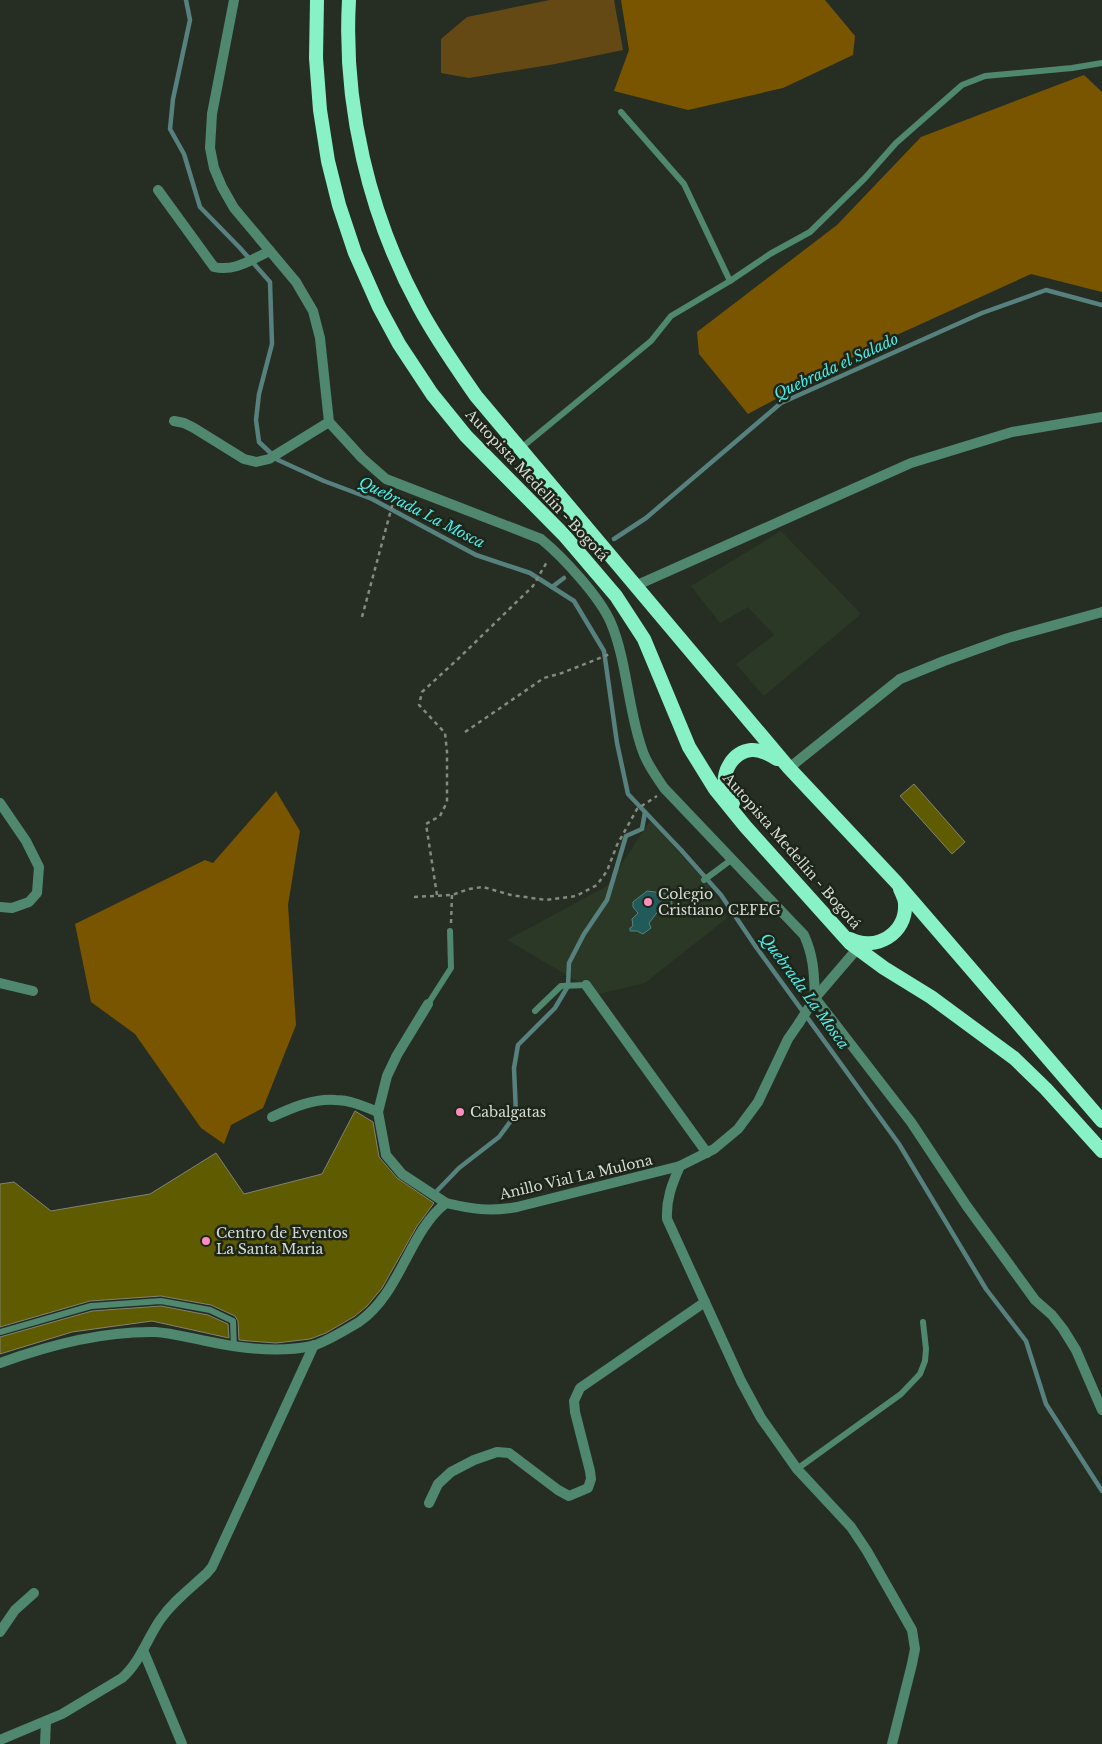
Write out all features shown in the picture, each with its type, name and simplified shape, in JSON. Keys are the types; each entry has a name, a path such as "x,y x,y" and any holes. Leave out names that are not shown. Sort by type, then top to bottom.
{"highway":[{"name":"Autopista Medellín - Bogotá","path":"317,0 316,58 320,110 328,161 339,204 355,253 379,307 399,344 432,394 466,436 564,535 616,596 644,639 689,747 715,789 746,826 857,949 931,997 1014,1058 1046,1089 1102,1151"},
{"name":"Autopista Medellín - Bogotá","path":"349,0 350,73 355,117 364,162 378,213 395,256 418,307 443,350 476,396 789,768 896,882 1102,1121"},
{"path":"746,826 726,789 724,779 728,765 741,754 751,750 764,751 789,768"},
{"path":"840,931 852,941 867,944 882,942 895,933 903,919 905,904 896,882"}],"street":[{"path":"234,0 212,114 210,148 214,168 234,208 296,282 313,311 320,338 328,422 362,458 386,479 542,538 556,551 596,598 616,637 642,749 650,768 664,788 730,860 804,935 811,951 815,998 911,1122 966,1205 1034,1300 1052,1315 1063,1329 1076,1350 1102,1410"},
{"path":"158,190 214,267 225,269 241,265 270,251"},
{"path":"635,586 911,463 1012,432 1102,417"},
{"path":"174,421 194,428 244,459 256,462 269,459 328,422"},
{"path":"789,768 900,679 1008,638 1102,612"},
{"path":"0,803 26,841 39,867 37,893 29,902 12,908 0,907"},
{"name":"Anillo Vial La Mulona","path":"378,1112 386,1155 402,1174 443,1202 474,1210 505,1209 680,1166 707,1153 738,1129 749,1116 768,1084 788,1039 815,998 857,949"},
{"path":"0,983 33,991"},
{"path":"586,985 707,1153"},
{"path":"272,1117 285,1110 308,1103 336,1100 358,1104 378,1112 390,1069 428,1004"},
{"path":"680,1166 670,1187 666,1205 667,1219 741,1381 757,1411 798,1470 851,1526 912,1630 915,1649 892,1744"},
{"path":"0,1363 25,1354 82,1339 118,1333 158,1332 234,1347 266,1350 314,1346 347,1329 370,1314 402,1268 429,1221 443,1202"},
{"path":"429,1503 438,1484 451,1472 474,1460 497,1452 509,1453 558,1490 569,1496 588,1488 591,1479 590,1471 577,1421 574,1401 580,1388 705,1302"},
{"path":"0,1740 62,1714 122,1678 131,1670 161,1618 212,1567 314,1346"},
{"path":"0,1632 15,1610 34,1593"},
{"path":"143,1650 182,1744"},
{"path":"45,1744 46,1721"}],"lane":[{"path":"521,448 651,341 671,316 730,281 770,254 810,232 865,178 896,143 962,85 985,76 1072,68 1102,63"},
{"path":"621,112 684,184 730,281"},
{"path":"704,880 730,860"},
{"path":"428,1004 451,968 450,930"},
{"path":"535,1011 561,986 586,985"},
{"path":"0,1332 91,1306 161,1301 210,1310 233,1321 234,1347"},
{"path":"798,1470 901,1394 920,1374 925,1361 926,1350 923,1322"}],"path":[{"path":"362,617 397,490"},
{"path":"436,896 426,824 440,816 447,802 447,752 445,733 419,705 422,692 460,658 533,586 550,556"},
{"path":"465,732 544,678 562,674 614,652"},
{"path":"414,897 452,895 469,889 483,887 546,900 576,896 597,885 607,871 617,845 637,809 656,796"},
{"path":"450,930 452,895"}],"shaded area":[{"path":"550,0 614,0 623,50 555,64 469,78 441,73 441,39 467,17"},
{"path":"621,0 825,0 855,36 853,55 783,88 688,110 614,91 629,50"},
{"path":"1084,75 1102,92 1102,292 1031,274 879,343 748,414 699,354 697,332 837,225 921,137"},
{"path":"781,531 861,614 764,696 736,664 774,635 748,607 720,623 691,586"},
{"path":"276,791 300,831 288,905 296,1025 263,1108 231,1125 224,1144 201,1128 135,1034 91,1002 75,924 205,860 213,863"},
{"name":"Colegio Cristiano CEFEG","path":"650,821 708,884 727,918 645,983 599,994 507,940 607,886"}],"water":[{"path":"647,891 671,894 672,904 663,905 649,923 651,928 643,934 637,931 630,931 630,928 633,926 632,919 638,913 633,907 633,902"}],"building":[{"path":"914,784 965,842 952,854 900,796"},
{"name":"Centro de Eventos La Santa Maria","path":"355,1111 373,1122 379,1157 397,1178 434,1203 417,1226 382,1288 367,1306 355,1316 326,1333 310,1339 276,1343 239,1340 238,1321 235,1316 211,1305 161,1296 90,1301 0,1327 0,1184 14,1182 51,1211 150,1194 216,1153 244,1194 322,1174"},
{"path":"161,1306 208,1315 228,1324 229,1338 152,1321 72,1332 0,1354 0,1337 92,1311"}],"waterway":[{"name":"Quebrada La Mosca","path":"186,0 190,20 173,99 170,129 184,154 200,207 270,282 272,344 259,394 256,420 259,442 278,460 324,481 372,499 476,555 530,573 574,601 604,651 617,743 628,794 721,895 756,947 899,1144 986,1289 1026,1341 1046,1404 1102,1491"},
{"name":"Quebrada el Salado","path":"614,539 646,518 781,403 982,313 1046,290 1102,305"},
{"name":"Quebrada el Salado","path":"552,587 564,578"},
{"path":"433,1195 459,1168 499,1137 516,1114 514,1068 518,1045 555,1008 568,986 569,963 584,934 607,900 626,836 642,829 645,812"}],"place":[{"name":"Colegio Cristiano CEFEG","path":"648,902"},
{"name":"Cabalgatas","path":"460,1112"},
{"name":"Centro de Eventos La Santa Maria","path":"206,1241"}]}
